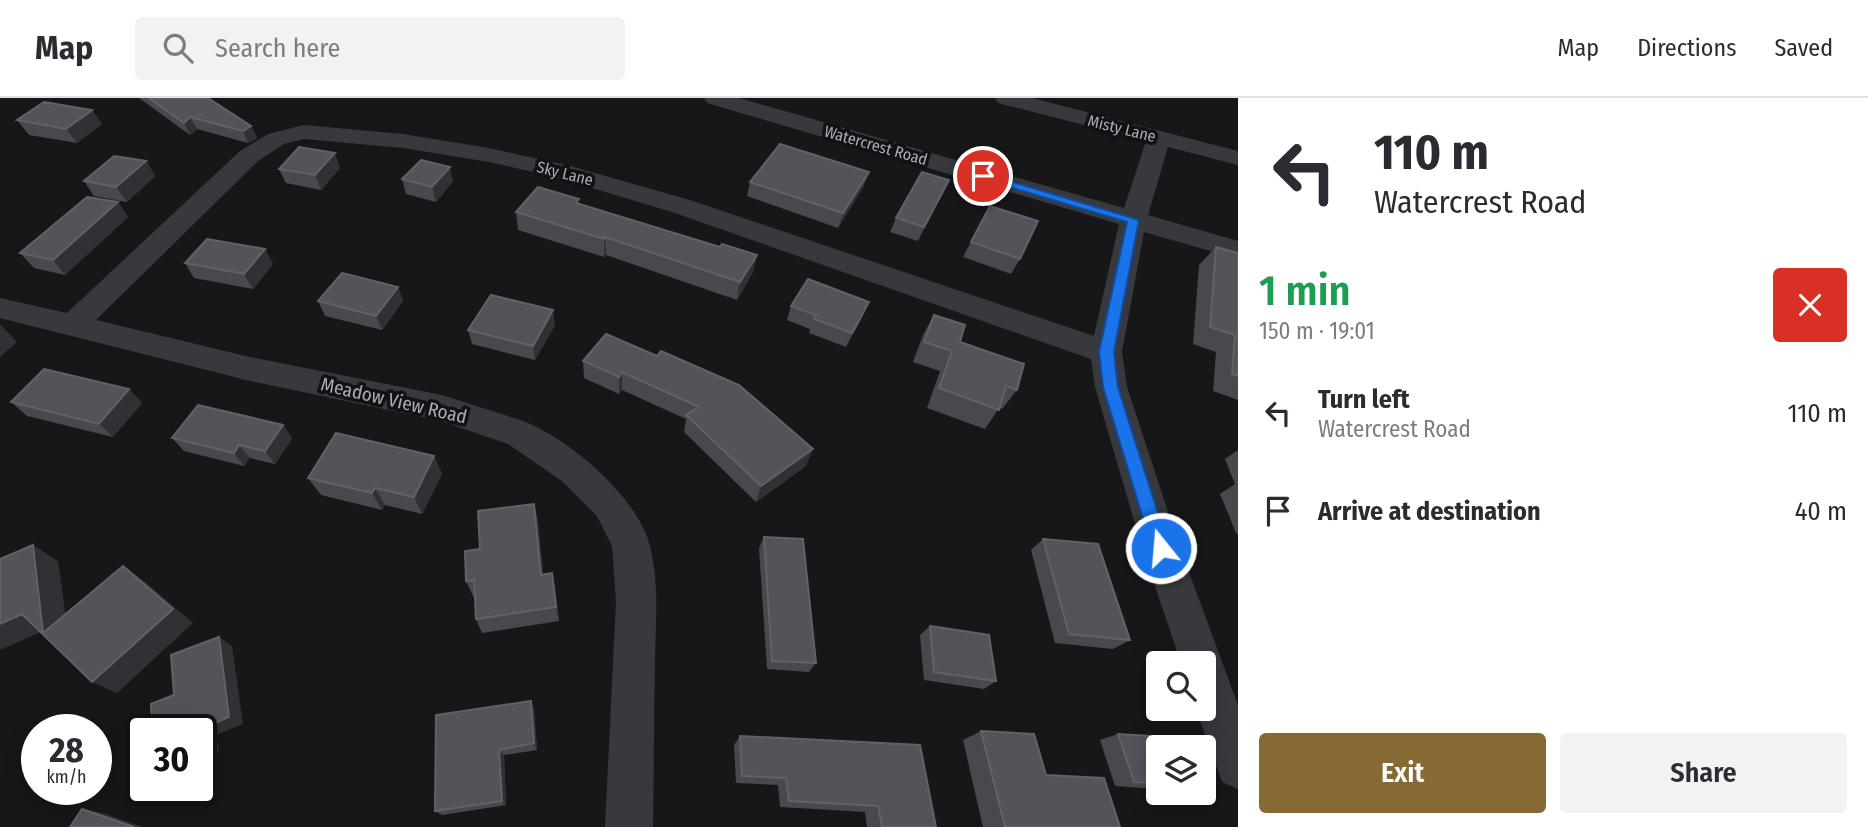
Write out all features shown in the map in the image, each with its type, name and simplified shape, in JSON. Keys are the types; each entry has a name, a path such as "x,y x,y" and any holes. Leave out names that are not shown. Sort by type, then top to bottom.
{"street":[{"name":"Watercrest Road","path":"715,98 1238,250"},
{"name":"Misty Lane","path":"1006,98 1238,158"},
{"name":"Sky Lane","path":"73,325 249,156 276,139 304,132 403,141 489,155 631,190 1107,352"},
{"path":"1159,138 1133,220 1107,352 1111,387 1161,548 1198,651"},
{"name":"Meadow View Road","path":"0,308 250,369 442,408 520,434 573,471 610,505 631,545 636,601 629,827"},
{"path":"1216,704 1238,766"}],"building":[{"path":"149,98 208,98 251,126 243,131 190,117 184,123"},
{"path":"44,102 92,110 66,129 17,120"},
{"path":"780,144 869,172 843,213 750,182"},
{"path":"299,147 335,153 315,175 279,169"},
{"path":"114,156 146,161 116,187 84,181"},
{"path":"421,160 450,167 432,187 402,179"},
{"path":"922,172 949,180 924,227 896,218"},
{"path":"538,187 579,199 576,203 720,247 722,244 757,255 740,282 605,237 604,239 516,212"},
{"path":"87,197 118,202 53,260 20,253"},
{"path":"990,206 1038,221 1020,259 971,242"},
{"path":"207,239 265,249 244,274 185,263"},
{"path":"1216,247 1238,253 1238,376 1232,374 1235,335 1210,327"},
{"path":"342,273 398,287 376,316 318,301"},
{"path":"808,279 869,302 852,333 814,319 816,315 791,306"},
{"path":"491,295 553,310 533,346 468,330"},
{"path":"934,315 965,325 960,342 1024,364 1017,390 1006,386 999,410 939,388 952,351 924,342"},
{"path":"606,334 657,356 661,351 739,385 813,449 761,486 686,415 699,407 622,372 619,377 583,361"},
{"path":"44,369 129,389 99,424 11,402"},
{"path":"198,405 283,425 265,451 239,445 234,453 172,438"},
{"path":"336,433 434,456 414,497 375,488 372,493 308,478"},
{"path":"534,504 541,575 552,573 556,607 476,619 474,580 466,581 465,551 480,549 478,511"},
{"path":"764,537 803,539 816,663 772,661"},
{"path":"1043,539 1098,544 1130,640 1069,634"},
{"path":"33,545 43,633 123,566 173,609 92,682 22,614 0,624 0,559"},
{"path":"930,626 989,635 996,681 934,672"},
{"path":"219,637 229,717 217,722 217,714 151,714 151,704 174,695 171,655"},
{"path":"531,701 534,743 499,750 502,801 435,811 436,715"},
{"path":"981,731 1034,734 1046,775 1104,778 1120,827 1005,827"},
{"path":"1118,734 1146,736 1146,782 1134,782"},
{"path":"740,736 920,745 936,827 882,827 878,806 789,801 786,778 742,776"},
{"path":"82,809 134,827 70,827"}],"route":[{"path":"983,176 1133,220 1107,352 1111,387 1161,548"}]}
